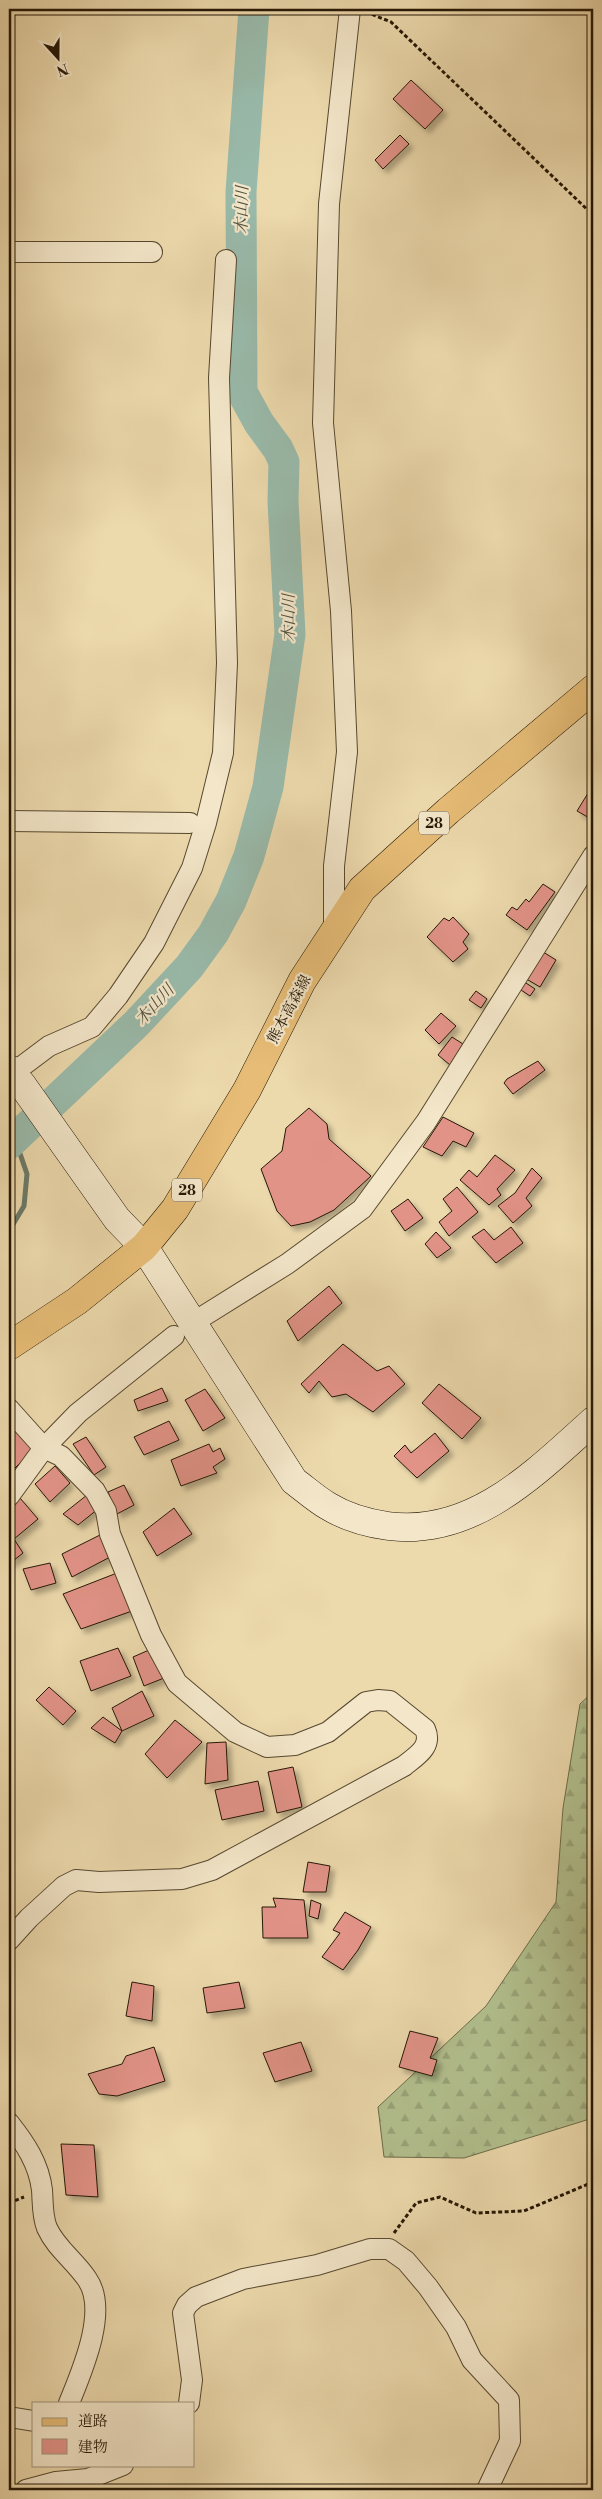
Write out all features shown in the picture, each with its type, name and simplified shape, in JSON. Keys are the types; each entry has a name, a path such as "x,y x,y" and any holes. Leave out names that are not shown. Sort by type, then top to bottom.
{"main road":[{"name":"熊本高森線","path":"9,1346 77,1301 144,1247 175,1209 247,1090 302,981 362,889 448,811 593,689"}],"street":[{"path":"334,931 334,866 347,752 341,611 323,424 329,204 350,9"},
{"path":"9,252 152,252"},
{"path":"226,260 219,378 227,663 223,753 206,823 192,868 154,943 118,996 92,1027 48,1046 13,1076 117,1219 144,1247 294,1481 328,1506 364,1522 408,1528 448,1523 485,1507 518,1486 593,1421"},
{"path":"9,821 190,823"},
{"path":"202,1317 287,1264 362,1209 426,1122 593,856"},
{"path":"9,1496 44,1448 78,1413 174,1336"},
{"path":"9,1409 44,1448 61,1456 95,1491 106,1511 110,1534 151,1635 177,1683 235,1732 267,1747 295,1745 328,1732 366,1702 378,1700 390,1701 425,1729 428,1735 422,1752 404,1766 267,1838 220,1866 182,1879 99,1882 76,1880 64,1886 29,1918 9,1940"},
{"path":"9,2123 24,2140 38,2169 46,2227 55,2242 88,2280 95,2297 94,2326 82,2372 69,2402"},
{"path":"189,2402 192,2380 182,2313 187,2305 196,2297 243,2279 317,2265 370,2249 389,2249 406,2261 428,2287 456,2327 472,2360 509,2400 510,2441 487,2490"},
{"path":"9,2417 32,2421"},
{"path":"26,2490 56,2482 88,2479 120,2466"}],"path":[{"path":"359,9 391,22 593,215"},
{"path":"382,2249 416,2203 440,2197 476,2213 524,2211 593,2182"}],"green space":[{"path":"593,1692 593,2118 464,2158 384,2157 378,2107 486,2006 556,1902 563,1808 580,1704"}],"building":[{"path":"411,80 443,110 425,129 393,99"},
{"path":"400,135 409,144 383,169 375,160"},
{"path":"593,785 593,820 577,811"},
{"path":"543,884 555,892 527,930 506,915 512,907 517,910 526,899 529,902"},
{"path":"453,917 469,934 463,942 468,949 453,962 427,937 444,918 449,921"},
{"path":"540,950 556,960 540,987 523,977"},
{"path":"523,981 535,989 530,996 518,988"},
{"path":"476,991 487,999 481,1008 469,1000"},
{"path":"441,1013 456,1026 439,1044 425,1030"},
{"path":"452,1037 463,1044 450,1065 438,1055"},
{"path":"538,1061 545,1070 513,1094 504,1083 507,1079"},
{"path":"309,1108 327,1124 329,1139 371,1176 334,1210 310,1222 291,1226 277,1211 261,1169 282,1151 286,1128"},
{"path":"443,1117 474,1133 466,1147 453,1141 442,1156 423,1147"},
{"path":"495,1155 515,1170 497,1189 501,1195 489,1205 460,1180 469,1170 477,1177"},
{"path":"532,1168 542,1178 526,1198 532,1206 513,1223 498,1206 515,1193"},
{"path":"457,1187 478,1212 449,1236 439,1222 452,1211 443,1199"},
{"path":"408,1199 423,1218 405,1231 391,1211"},
{"path":"511,1227 523,1243 496,1263 472,1237 484,1229 494,1240"},
{"path":"436,1232 451,1248 437,1258 425,1244"},
{"path":"329,1286 342,1303 298,1341 287,1321"},
{"path":"343,1344 377,1371 389,1366 405,1384 373,1412 346,1394 332,1397 319,1381 309,1393 301,1384"},
{"path":"439,1384 481,1418 462,1439 422,1403"},
{"path":"162,1388 168,1401 138,1411 134,1400"},
{"path":"205,1389 225,1418 203,1431 185,1400"},
{"path":"169,1421 179,1440 144,1455 134,1437"},
{"path":"14,1429 35,1448 13,1470 9,1466 9,1435"},
{"path":"435,1433 449,1451 417,1478 394,1456 405,1445 411,1453"},
{"path":"86,1437 106,1467 94,1475 73,1444"},
{"path":"209,1444 213,1452 220,1448 225,1459 213,1467 217,1473 181,1486 171,1460"},
{"path":"55,1466 70,1483 50,1502 35,1484"},
{"path":"124,1485 134,1505 117,1514 108,1492"},
{"path":"87,1495 98,1509 78,1525 63,1514"},
{"path":"20,1498 38,1519 14,1539 23,1553 9,1564 9,1510"},
{"path":"174,1508 192,1534 157,1556 143,1532"},
{"path":"102,1534 112,1556 72,1577 62,1554"},
{"path":"50,1563 56,1583 31,1590 23,1569"},
{"path":"117,1573 132,1611 81,1629 63,1594"},
{"path":"118,1648 131,1676 91,1691 80,1661"},
{"path":"149,1650 164,1678 144,1686 133,1657"},
{"path":"49,1687 76,1711 63,1725 36,1700"},
{"path":"142,1691 154,1716 122,1731 112,1708"},
{"path":"103,1717 122,1731 115,1743 91,1728"},
{"path":"175,1720 202,1742 167,1778 145,1754"},
{"path":"226,1742 228,1780 205,1784 207,1743"},
{"path":"293,1767 302,1807 277,1813 268,1772"},
{"path":"258,1781 264,1811 222,1820 215,1790"},
{"path":"308,1862 330,1866 326,1892 303,1892"},
{"path":"273,1898 304,1900 308,1938 263,1938 262,1907 276,1907"},
{"path":"311,1900 321,1904 318,1919 309,1916"},
{"path":"345,1912 371,1927 358,1950 343,1970 322,1957 340,1933 333,1930"},
{"path":"132,1982 154,1986 152,2021 126,2016"},
{"path":"239,1982 245,2008 207,2013 203,1988"},
{"path":"410,2031 438,2038 430,2058 437,2060 432,2076 399,2067"},
{"path":"301,2042 312,2071 275,2082 263,2053"},
{"path":"154,2047 165,2081 117,2096 99,2094 88,2074 122,2064 126,2056"},
{"path":"61,2144 94,2145 98,2197 66,2195"}],"waterway":[{"name":"木山川","path":"9,1144 136,1024 189,967 213,934 231,901 249,856 268,787 290,634 283,501 284,462 278,449 259,423 242,392 241,192 254,9"},
{"path":"9,1231 24,1206 27,1174 15,1139"}]}
